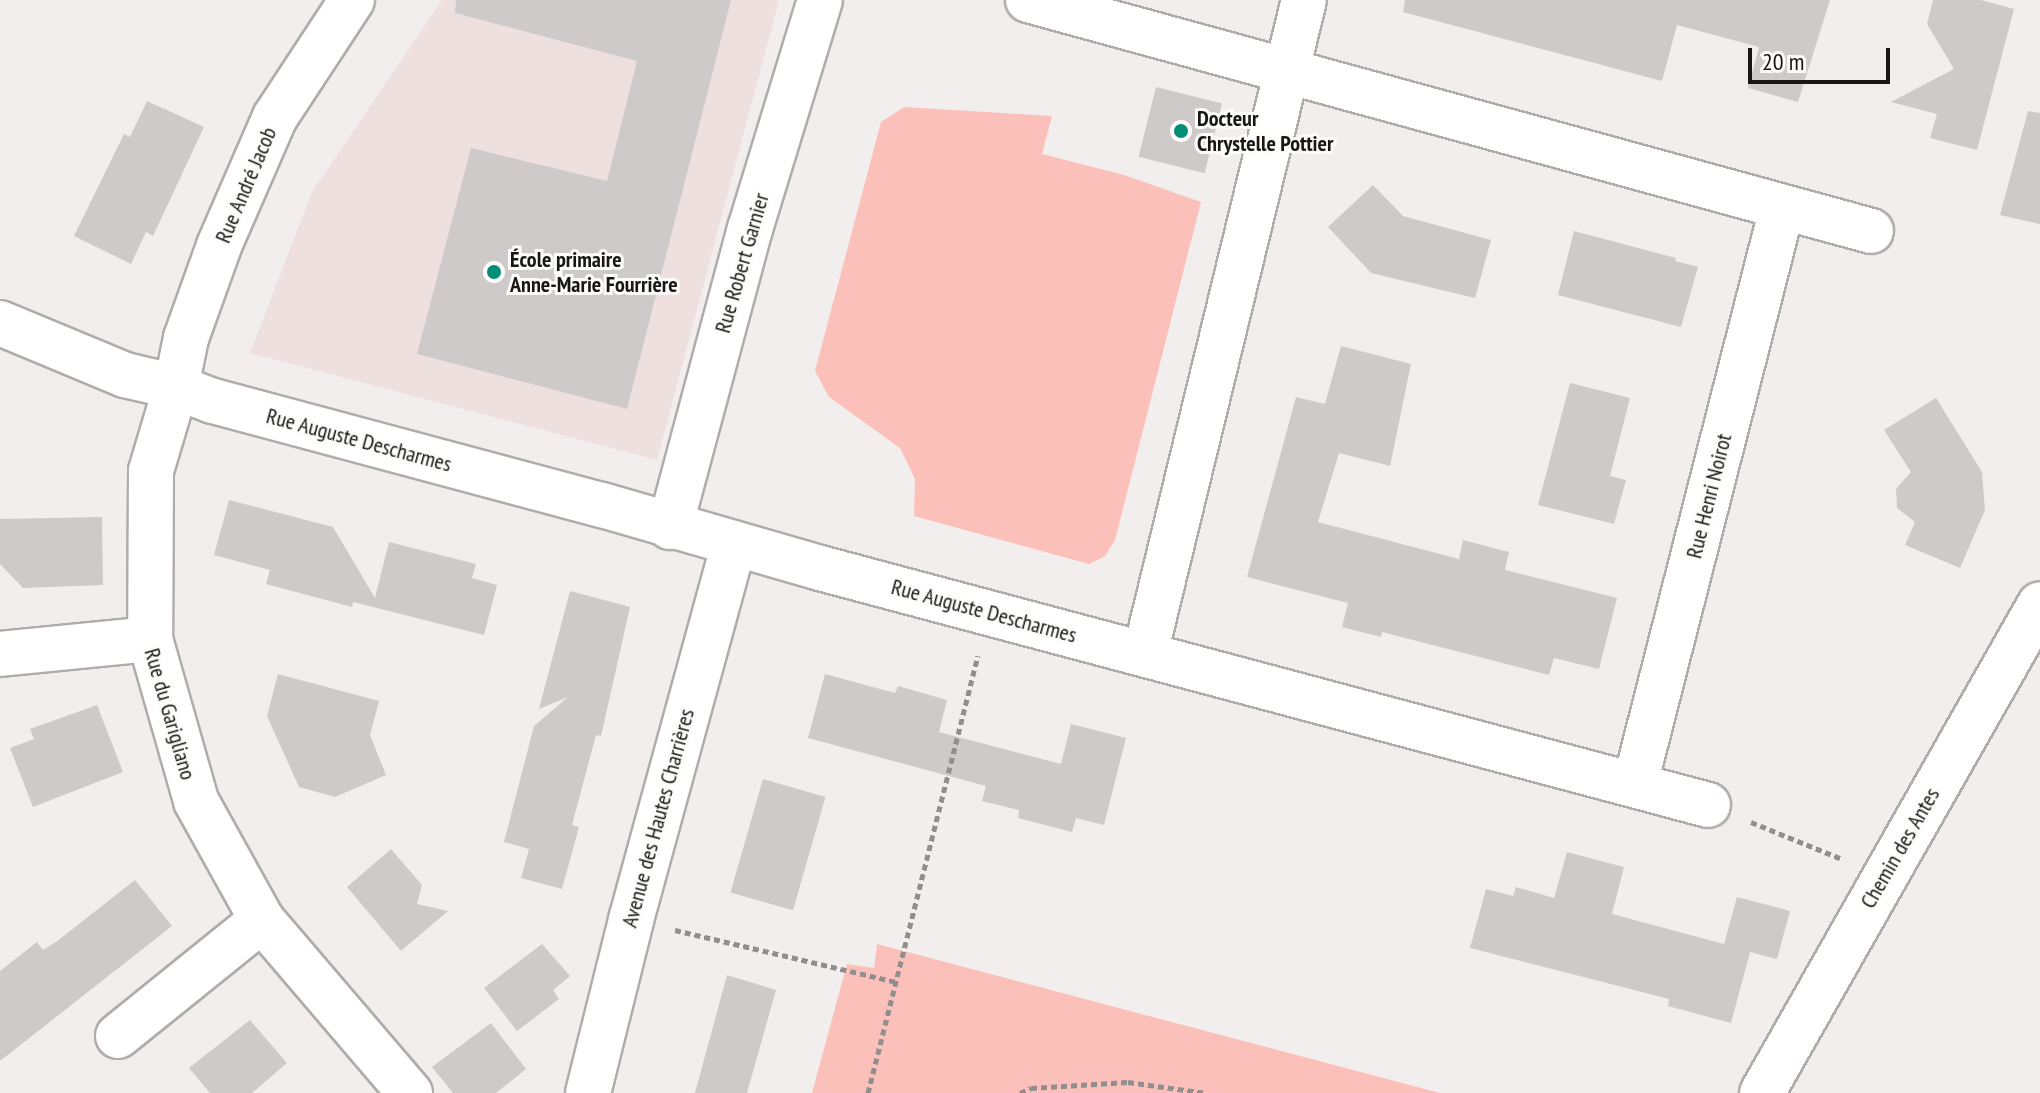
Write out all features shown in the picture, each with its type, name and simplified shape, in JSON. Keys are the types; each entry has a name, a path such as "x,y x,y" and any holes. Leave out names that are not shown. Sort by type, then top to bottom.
{"street":[{"name":"Rue André Jacob","path":"150,639 151,471 176,387 186,338 219,246 275,117 352,0"},
{"name":"Rue Robert Garnier","path":"670,527 750,229 820,0"},
{"path":"1028,0 1287,74 1383,97 1871,231"},
{"path":"1304,0 1145,654 1708,805"},
{"name":"Rue Henri Noirot","path":"1635,784 1782,208"},
{"name":"Rue Auguste Descharmes","path":"0,323 125,375 176,387 213,401 1145,654"},
{"name":"Avenue des Hautes Charrières","path":"588,1093 631,920 734,544"},
{"name":"Chemin des Antes","path":"1762,1093 2040,604"},
{"name":"Rue du Garigliano","path":"0,654 150,639 196,801 262,920 410,1093"},
{"path":"118,1036 262,920"}],"path":[{"path":"868,1093 989,613"},
{"path":"1708,805 1884,875"},
{"path":"631,920 896,982"},
{"path":"1020,1093 1031,1088 1128,1082 1206,1093"}],"shaded area":[{"name":"École primaire Anne-Marie Fourrière","path":"442,0 779,0 657,460 250,353 312,192"},
{"path":"904,107 1052,116 1042,154 1124,175 1201,202 1115,540 1105,556 1089,564 914,516 915,479 900,448 829,397 815,371 881,122"},
{"path":"877,944 1440,1093 812,1093 847,964 874,968"}],"building":[{"path":"456,0 731,0 627,409 417,354 471,148 607,181 637,61 455,13"},
{"path":"1405,0 1830,0 1798,102 1748,88 1759,47 1677,25 1662,81 1403,12"},
{"path":"1933,0 1981,0 2014,9 1977,150 1930,138 1937,114 1891,102 1954,69 1927,24"},
{"name":"Docteur Chrystelle Pottier","path":"1156,87 1222,103 1205,173 1139,157"},
{"path":"147,101 204,127 153,236 146,232 131,264 74,236 124,134 130,137"},
{"path":"2028,111 2040,113 2040,224 2000,215"},
{"path":"1373,185 1403,216 1491,240 1475,298 1371,273 1328,227"},
{"path":"1574,231 1676,258 1675,261 1698,267 1681,327 1558,295"},
{"path":"1341,346 1411,364 1390,466 1339,453 1318,522 1459,559 1463,540 1509,552 1505,570 1617,598 1599,669 1554,658 1549,675 1382,632 1381,637 1342,627 1348,603 1247,577 1296,397 1325,404"},
{"path":"1570,383 1630,398 1610,476 1626,480 1614,524 1538,505"},
{"path":"1936,398 1982,472 1985,510 1960,568 1905,545 1915,522 1897,508 1896,489 1911,472 1884,430"},
{"path":"229,500 333,527 375,598 389,542 476,564 472,578 497,585 484,635 353,602 352,607 266,584 270,570 214,555"},
{"path":"102,517 103,585 23,588 0,564 0,519"},
{"path":"570,591 630,607 601,736 596,735 572,825 579,827 562,889 521,878 529,849 504,842 534,726 568,697 539,709"},
{"path":"278,674 379,701 370,735 386,775 335,797 299,787 267,716"},
{"path":"825,674 895,693 898,686 947,700 939,732 1061,764 1071,724 1126,738 1104,825 1076,818 1072,832 1018,818 1019,810 982,801 986,786 808,738"},
{"path":"97,705 123,772 33,807 10,748 34,739 30,729"},
{"path":"763,779 825,797 793,910 730,892"},
{"path":"391,849 422,885 417,904 448,911 401,951 347,887"},
{"path":"1567,852 1624,867 1612,914 1724,944 1737,897 1790,911 1777,959 1750,952 1731,1023 1668,1006 1669,999 1470,948 1486,889 1513,896 1516,887 1554,898"},
{"path":"135,880 172,926 0,1061 0,971 37,942 43,950 56,942"},
{"path":"542,944 570,976 553,990 559,999 517,1031 484,988"},
{"path":"727,975 776,990 747,1093 695,1093"},
{"path":"250,1020 287,1063 252,1093 210,1093 189,1068"},
{"path":"491,1023 526,1069 496,1093 453,1093 432,1067"}],"place":[{"name":"Docteur Chrystelle Pottier","path":"1181,131"},
{"name":"École primaire Anne-Marie Fourrière","path":"494,272"}]}
